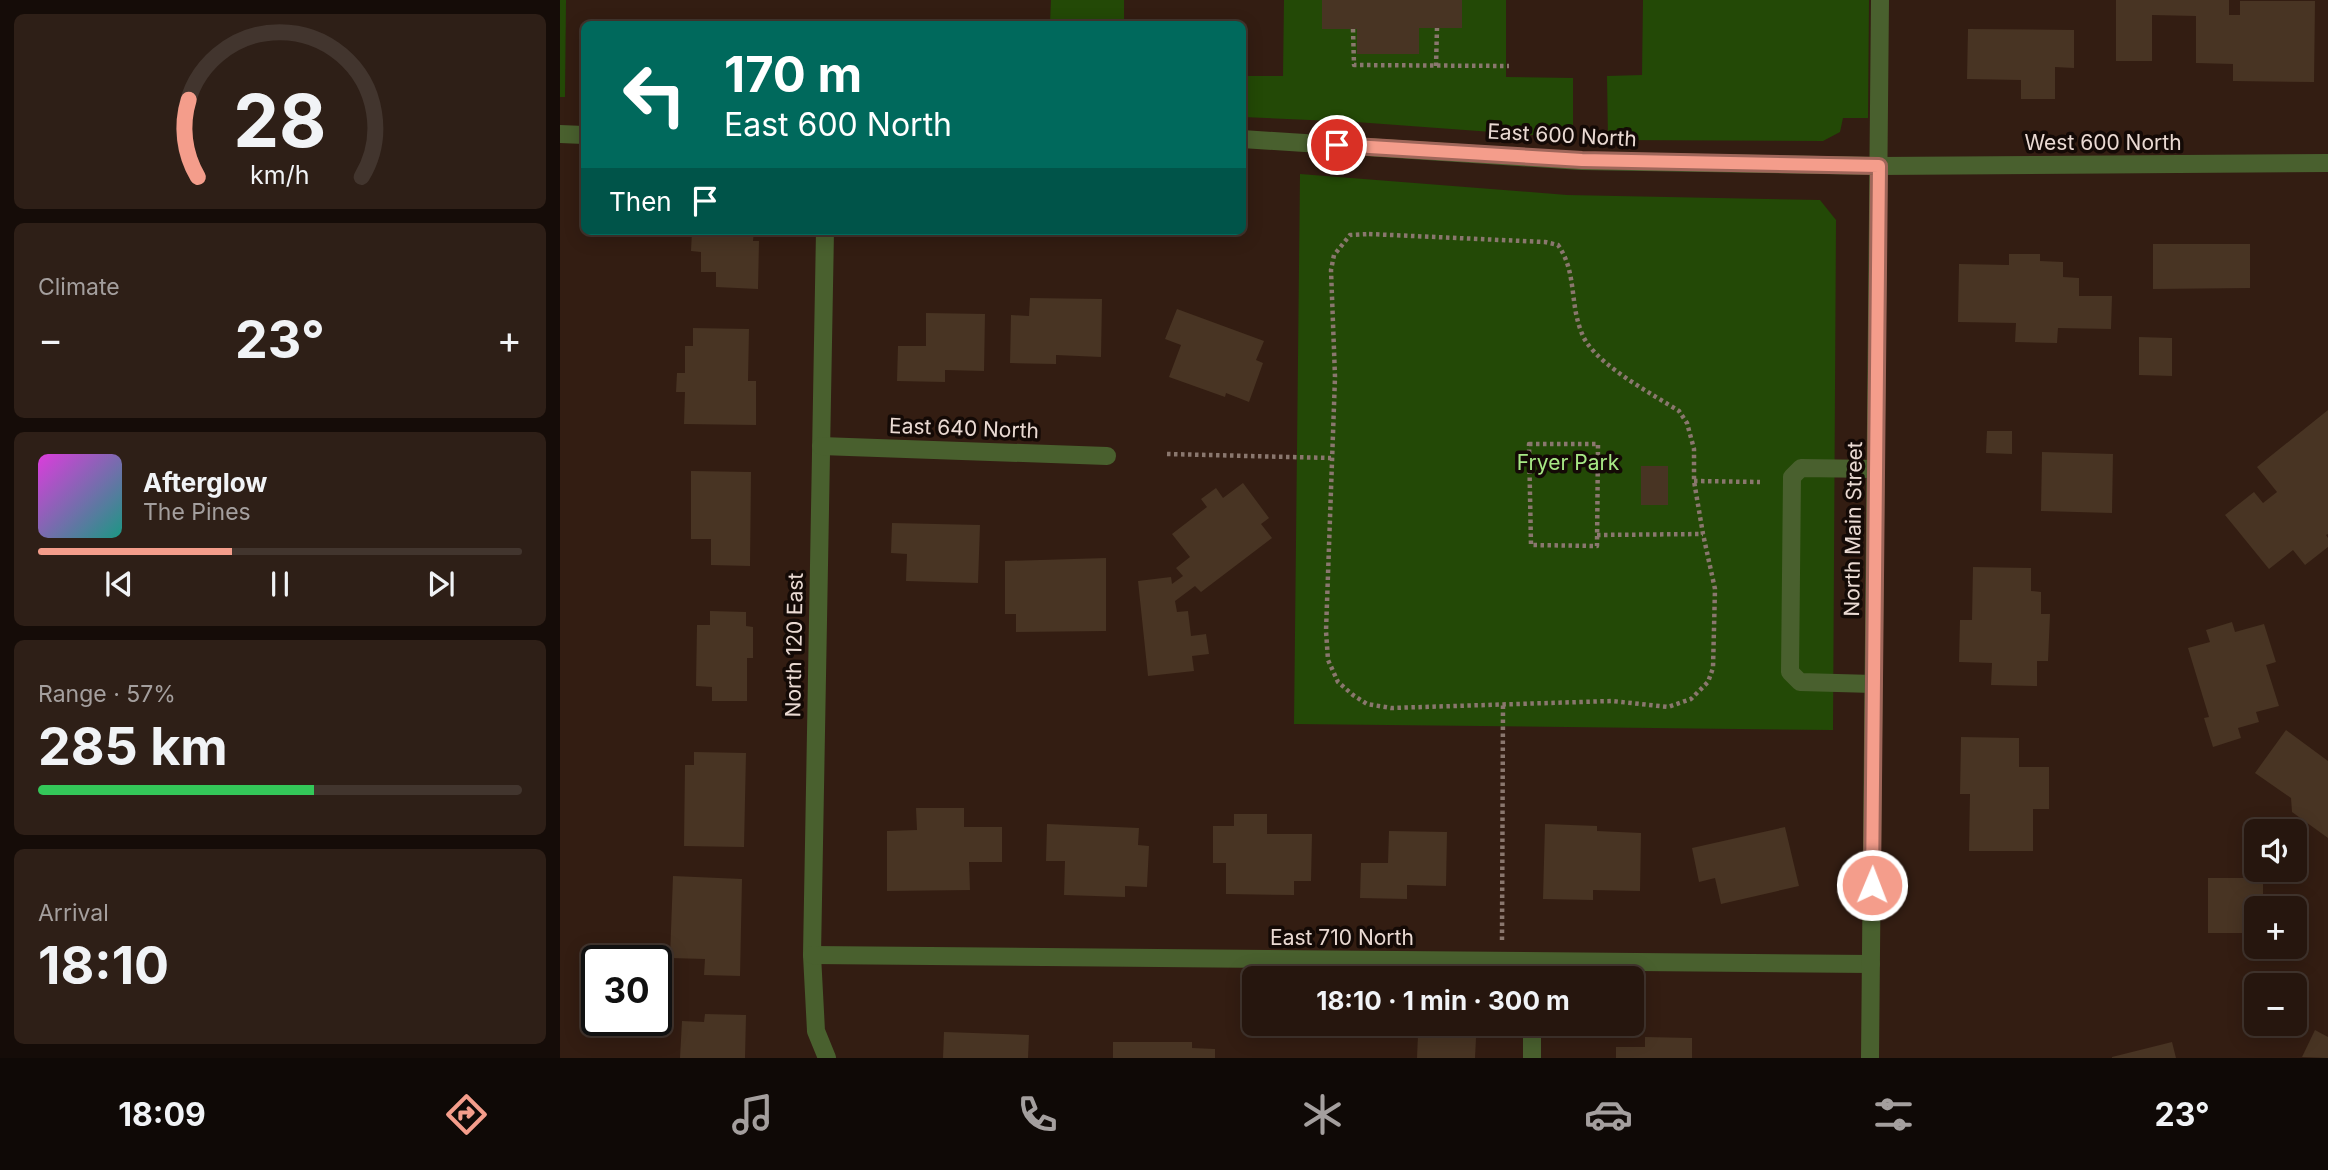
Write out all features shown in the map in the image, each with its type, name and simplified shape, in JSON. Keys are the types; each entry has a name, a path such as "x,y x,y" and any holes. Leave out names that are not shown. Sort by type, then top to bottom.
{"street":[{"name":"North Main Street","path":"1870,1058 1880,0"},
{"path":"560,134 581,135"},
{"name":"East 600 North","path":"1246,139 1582,160 1879,166"},
{"name":"West 600 North","path":"1879,166 2328,163"},
{"name":"North 120 East","path":"825,235 812,955 816,1031 827,1058"},
{"name":"East 640 North","path":"821,446 1107,456"},
{"path":"1874,684 1800,682 1790,672 1790,630 1792,477 1801,468 1876,469"},
{"name":"East 710 North","path":"812,955 1339,966"},
{"name":"East 710 North","path":"1644,968 1871,964"},
{"path":"1532,1036 1532,1058"}],"path":[{"path":"1436,65 1437,28"},
{"path":"1353,29 1354,65 1509,66"},
{"path":"1350,235 1545,242 1558,245 1565,255 1572,276 1577,316 1585,341 1598,356 1679,411 1687,423 1694,449 1694,481 1715,589 1713,668 1708,682 1691,699 1668,706 1612,701 1391,708 1367,704 1338,682 1328,660 1326,631 1331,458 1335,377 1331,270 1334,255 1350,235"},
{"path":"1529,444 1598,444 1597,535 1597,546 1531,545 1529,444"},
{"path":"1167,454 1331,458"},
{"path":"1694,481 1760,482"},
{"path":"1597,535 1703,534"},
{"path":"1502,940 1503,704"}],"green space":[{"path":"560,0 566,0 565,97 560,97"},
{"path":"1051,0 1124,0 1124,21 1050,21"},
{"path":"1284,0 1506,0 1506,77 1573,78 1573,138 1356,122 1246,117 1246,76 1283,76"},
{"path":"1643,0 1869,0 1868,118 1843,118 1840,132 1823,141 1608,140 1607,76 1642,75"},
{"name":"Fryer Park","path":"1300,174 1567,195 1820,200 1836,220 1833,730 1294,724"}],"building":[{"path":"1322,0 1462,0 1462,28 1419,28 1419,54 1357,54 1357,29 1322,29"},
{"path":"2116,0 2229,0 2229,15 2240,15 2240,1 2315,1 2314,82 2233,81 2233,64 2196,63 2196,16 2152,15 2152,61 2116,61"},
{"path":"1968,29 2074,30 2074,68 2055,67 2055,99 2021,99 2021,80 1967,79"},
{"path":"692,235 754,235 753,241 759,241 758,289 716,287 716,272 701,272 701,252 691,251"},
{"path":"2153,244 2250,244 2250,288 2153,289"},
{"path":"2009,254 2040,254 2040,261 2063,262 2063,277 2079,278 2079,296 2112,296 2111,329 2058,328 2057,343 2015,342 2016,323 1958,322 1959,264 2009,265"},
{"path":"1030,298 1102,299 1101,357 1056,355 1056,364 1010,363 1011,315 1029,316"},
{"path":"1177,309 1264,341 1256,360 1263,363 1249,402 1226,393 1225,397 1169,377 1181,345 1165,339"},
{"path":"926,313 985,314 984,371 945,370 945,382 897,381 898,346 926,346"},
{"path":"693,328 749,329 748,381 756,381 756,425 684,424 685,392 676,392 677,373 685,373 685,346 693,346"},
{"path":"2139,337 2172,338 2172,376 2139,375"},
{"path":"2328,410 2328,547 2305,565 2293,550 2269,569 2225,515 2254,492 2263,503 2277,492 2257,467"},
{"path":"1987,431 2012,431 2012,454 1986,453"},
{"path":"2042,452 2113,454 2112,513 2041,511"},
{"path":"1641,466 1668,466 1668,505 1641,505"},
{"path":"691,471 751,472 750,566 711,565 711,539 691,539"},
{"path":"1243,483 1269,518 1261,524 1272,538 1201,592 1195,586 1175,601 1177,612 1188,611 1191,636 1206,634 1209,654 1192,656 1194,671 1148,676 1138,581 1171,577 1172,584 1183,576 1176,568 1190,557 1172,534 1207,507 1201,499 1216,488 1223,498"},
{"path":"892,523 980,525 978,583 906,581 907,554 891,553"},
{"path":"1106,558 1106,631 1016,632 1016,614 1005,614 1005,561"},
{"path":"1973,567 2031,568 2031,591 2041,592 2041,614 2050,614 2048,661 2037,661 2037,686 1991,685 1992,663 1959,662 1960,620 1972,620"},
{"path":"710,611 746,612 746,626 753,627 753,658 747,658 747,701 712,701 712,687 696,686 697,625 710,625"},
{"path":"2232,622 2235,632 2264,624 2276,662 2266,665 2279,706 2256,712 2259,722 2238,728 2241,738 2213,747 2204,718 2209,717 2188,648 2210,642 2206,630"},
{"path":"2286,730 2328,761 2328,838 2307,823 2307,819 2302,819 2292,812 2291,798 2255,773"},
{"path":"1961,737 2019,738 2019,767 2049,767 2049,809 2033,809 2033,851 1969,851 1970,794 1960,794"},
{"path":"694,752 746,753 744,847 684,846 685,765 694,765"},
{"path":"916,808 964,808 964,827 1002,827 1002,862 969,862 970,890 887,891 887,831 917,830"},
{"path":"1234,814 1267,814 1267,834 1312,834 1311,881 1294,881 1294,895 1226,894 1226,863 1213,863 1213,826 1234,826"},
{"path":"1047,824 1139,828 1138,845 1149,846 1147,887 1125,886 1125,897 1064,895 1065,861 1046,861"},
{"path":"1545,824 1597,826 1597,831 1641,833 1640,891 1593,890 1593,900 1543,899"},
{"path":"1785,827 1799,886 1721,904 1715,878 1699,882 1692,848"},
{"path":"1389,831 1447,832 1446,886 1407,885 1407,899 1360,898 1361,863 1388,863"},
{"path":"673,876 742,879 740,976 704,975 705,959 672,958"},
{"path":"2208,878 2244,878 2244,882 2263,882 2263,896 2244,896 2244,933 2208,933"},
{"path":"705,1014 746,1015 745,1058 680,1058 682,1021 704,1022"},
{"path":"2315,1030 2328,1037 2328,1058 2302,1057"},
{"path":"944,1032 1029,1035 1028,1058 943,1058"},
{"path":"1418,1036 1476,1038 1475,1058 1417,1058"},
{"path":"1645,1037 1692,1038 1692,1058 1616,1058 1616,1047 1645,1047"},
{"path":"1113,1042 1192,1042 1192,1048 1215,1049 1215,1058 1113,1058"},
{"path":"2172,1042 2176,1058 2112,1058 2112,1057"}],"route":[{"path":"1337,145 1582,160 1879,166 1872,885"}]}
